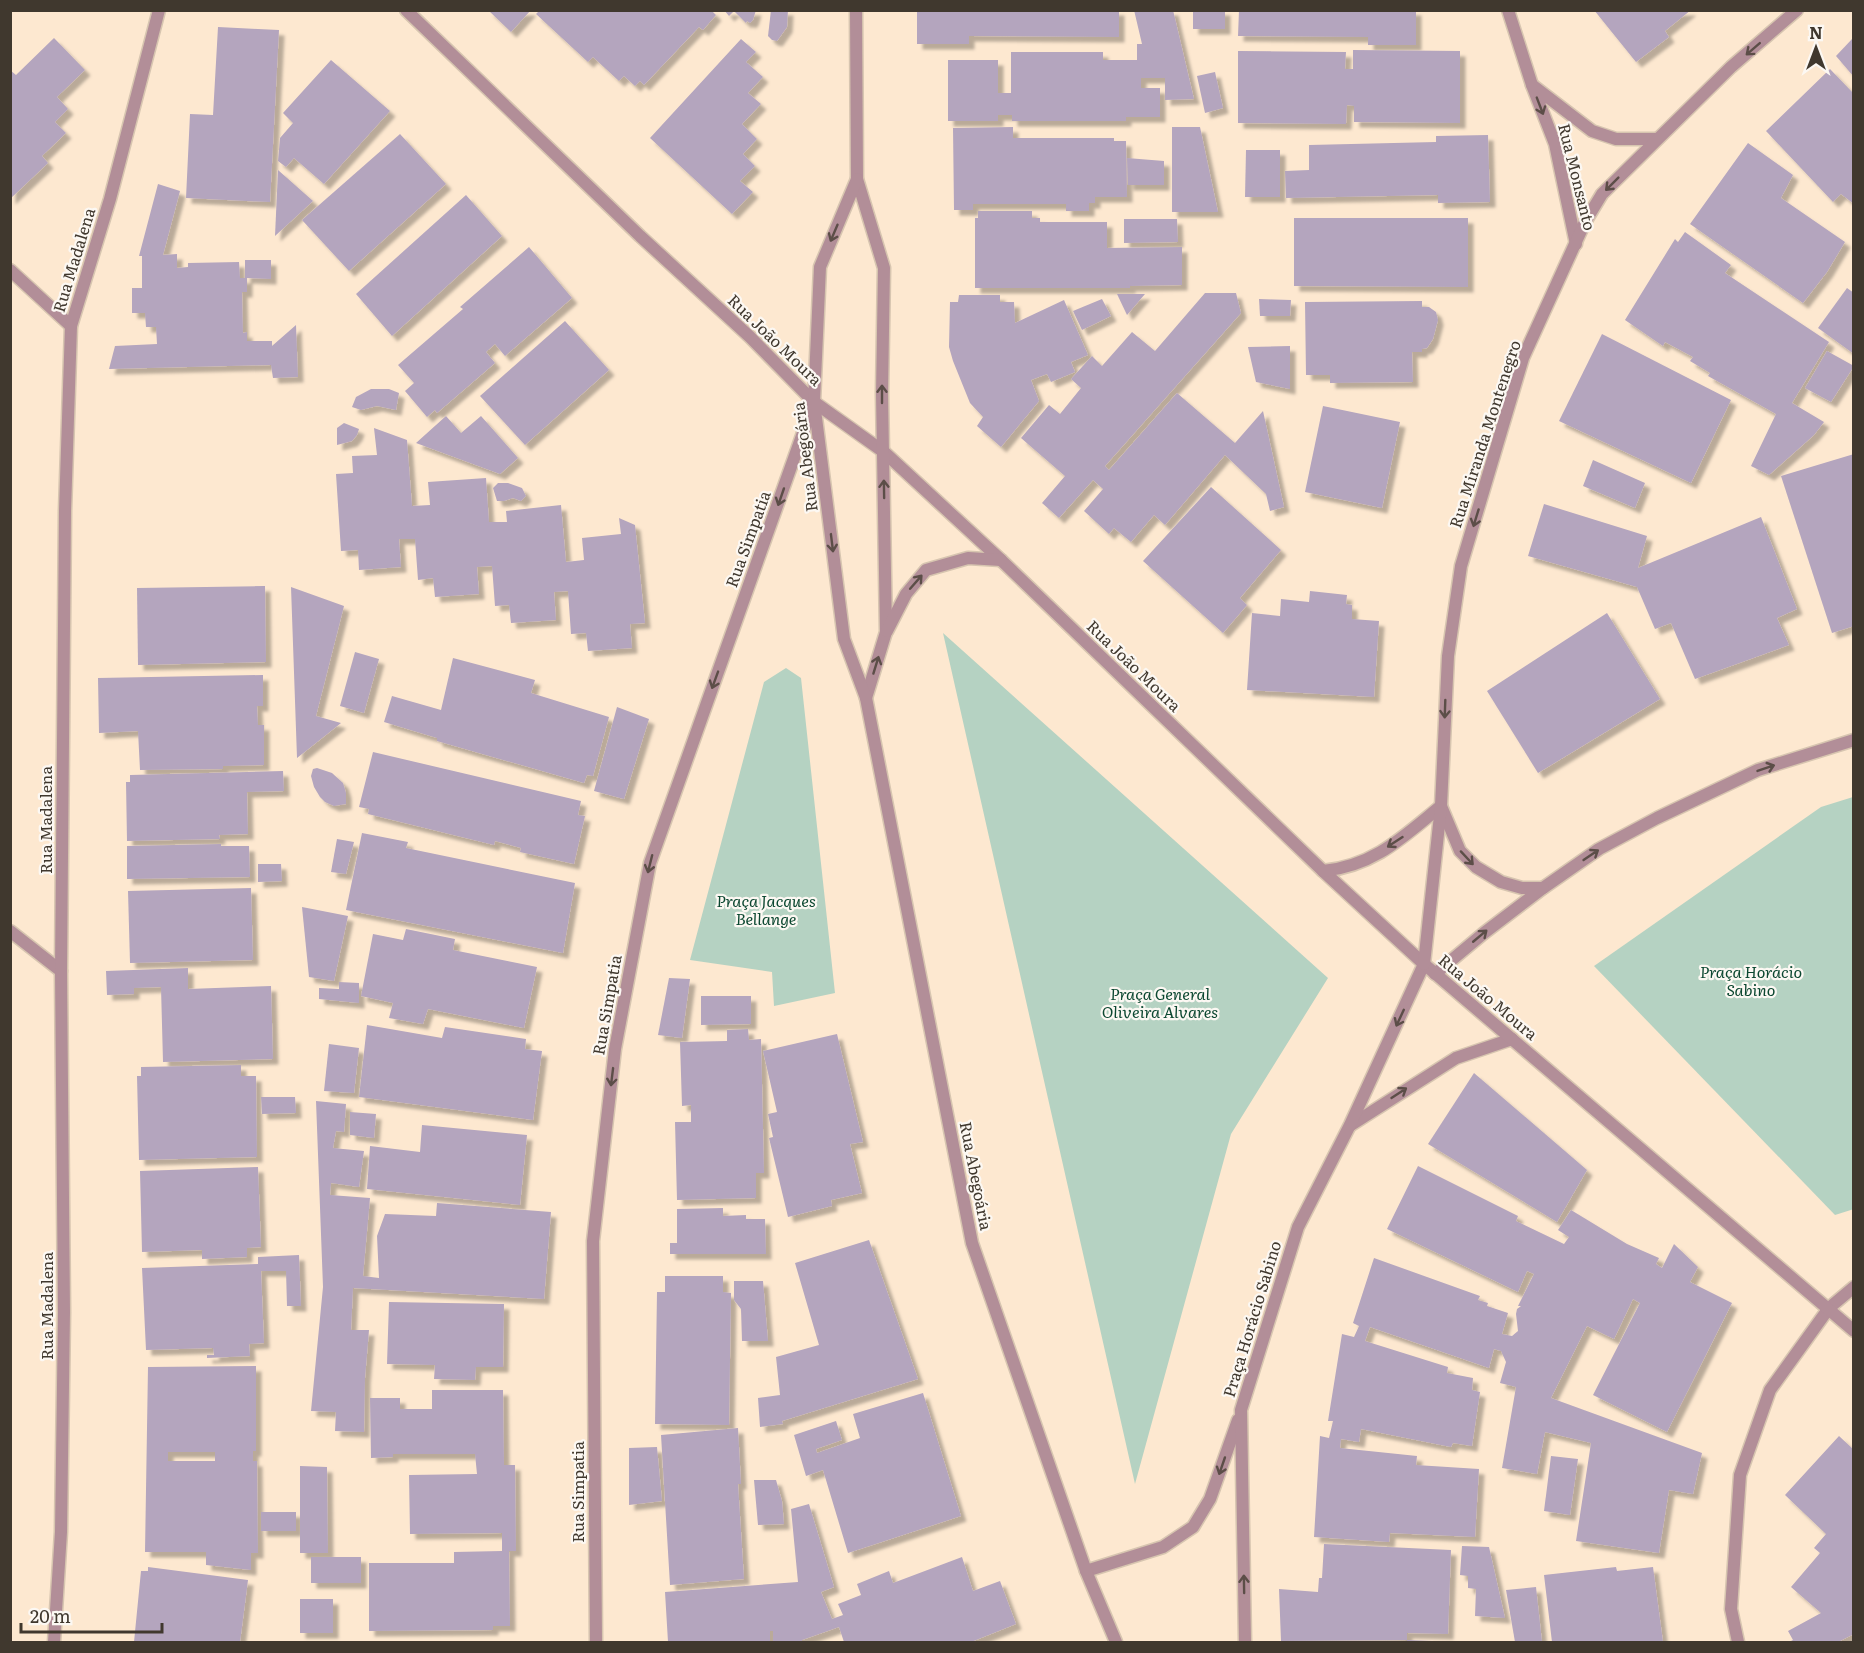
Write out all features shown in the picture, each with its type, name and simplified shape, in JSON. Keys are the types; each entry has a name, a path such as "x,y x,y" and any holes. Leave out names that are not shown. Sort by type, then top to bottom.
{"street":[{"name":"Rua Madalena","path":"54,1642 61,1533 64,1312 61,971 65,512 71,326 110,199 159,10"},
{"name":"Rua João Moura","path":"406,10 640,236 750,337 814,402 884,452 1000,560 1323,871 1424,964 1854,1331"},
{"name":"Rua Abegoária","path":"856,10 856,179 885,268 882,394 886,632 866,698"},
{"name":"Rua Monsanto","path":"1508,10 1532,85 1555,144 1576,244"},
{"name":"Rua Miranda Montenegro","path":"1424,964 1441,806 1448,656 1461,566 1524,358 1585,222 1602,194 1731,67 1797,10"},
{"name":"Rua Monsanto","path":"1532,85 1592,131 1616,139 1656,139"},
{"name":"Rua Abegoária","path":"856,179 820,267 814,402 844,639 866,698 972,1243 1086,1570 1116,1642"},
{"path":"10,270 71,326"},
{"name":"Rua Simpatia","path":"596,1642 593,1241 615,1049 650,863 814,402"},
{"path":"886,632 906,594 926,570 968,558 1000,560"},
{"path":"1435,974 1543,888 1599,849 1758,770 1854,740"},
{"path":"1323,871 1344,869 1375,856 1404,837 1441,806 1460,851 1476,867 1501,882 1522,888 1543,888"},
{"path":"10,931 61,971"},
{"name":"Praça Horácio Sabino","path":"1245,1642 1241,1410 1298,1227 1350,1125 1424,964"},
{"path":"1350,1125 1456,1059 1512,1039"},
{"path":"1738,1642 1731,1609 1740,1475 1770,1390 1829,1308 1854,1287"},
{"path":"1086,1570 1163,1547 1192,1527 1210,1499 1241,1410"}],"green space":[{"name":"Praça General Oliveira Alvares","path":"943,633 1328,978 1231,1134 1135,1484"},
{"name":"Praça Jacques Bellange","path":"786,668 801,678 835,993 774,1006 772,972 690,960 764,682"},
{"name":"Praça Horácio Sabino","path":"1853,797 1854,1209 1835,1215 1594,966 1821,807"}],"building":[{"path":"488,10 531,10 511,32"},
{"path":"540,10 711,10 716,15 703,30 699,27 644,85 640,81 635,86 624,76 619,81 593,57 588,62 536,14"},
{"path":"724,10 756,10 753,20 746,23 734,11 729,16"},
{"path":"771,10 788,10 787,27 777,41 768,36"},
{"path":"917,10 1119,10 1119,37 969,36 969,44 917,44"},
{"path":"1134,10 1173,10 1194,99 1165,100 1165,78 1141,78 1141,88 1160,88 1160,117 1126,117 1126,121 1012,121 1012,115 998,115 998,121 948,121 948,60 998,60 998,93 1011,93 1011,52 1103,52 1103,60 1137,60 1137,44 1142,44"},
{"path":"1193,10 1225,10 1225,29 1193,29"},
{"path":"1239,10 1416,10 1416,45 1368,45 1368,37 1238,36"},
{"path":"1594,10 1691,10 1665,31 1669,37 1636,62"},
{"path":"218,27 279,30 270,202 186,198 190,114 213,115"},
{"path":"54,38 85,70 57,97 68,109 55,122 66,133 42,156 48,163 10,199 10,70 16,75"},
{"path":"741,39 756,52 746,62 763,77 748,93 761,104 742,124 757,139 743,154 755,166 740,181 753,192 732,214 650,138"},
{"path":"1852,39 1854,41 1854,77 1836,56"},
{"path":"1353,50 1460,51 1460,123 1354,122 1354,106 1347,105 1346,124 1238,123 1238,51 1346,52 1345,69 1353,69"},
{"path":"331,60 390,111 324,184 294,158 286,167 278,161 280,138 293,123 283,113"},
{"path":"1830,69 1854,94 1854,204 1841,194 1833,202 1766,131"},
{"path":"1215,72 1223,108 1205,113 1197,76"},
{"path":"1013,127 1013,138 1114,138 1114,141 1126,141 1127,197 1095,197 1095,203 1089,203 1089,211 1066,211 1066,204 973,204 973,210 954,210 953,128"},
{"path":"1172,127 1200,127 1218,212 1172,212"},
{"path":"400,134 446,184 349,271 302,220"},
{"path":"1488,135 1490,202 1438,203 1438,195 1286,198 1285,171 1309,170 1309,145 1436,142 1436,136"},
{"path":"1748,143 1793,175 1781,198 1845,242 1827,272 1803,303 1690,224"},
{"path":"1246,150 1280,150 1280,197 1245,197"},
{"path":"1127,158 1164,161 1164,185 1128,185"},
{"path":"278,170 313,201 275,236"},
{"path":"158,184 180,191 163,255 177,254 177,268 188,267 188,263 239,262 240,278 245,278 245,260 271,260 271,279 247,278 247,292 242,292 243,333 247,332 247,341 272,341 272,346 296,325 298,377 273,378 271,365 109,369 115,346 157,344 156,327 146,327 145,313 132,313 132,288 142,288 142,256 139,256"},
{"path":"466,195 502,236 392,336 356,294"},
{"path":"978,211 1032,211 1032,218 1040,218 1040,222 1107,222 1107,248 1182,247 1182,285 1130,286 1130,288 975,288 975,218 978,218"},
{"path":"1294,218 1468,218 1468,287 1294,286"},
{"path":"1124,219 1177,219 1178,242 1124,243"},
{"path":"1685,232 1731,265 1725,273 1829,342 1792,403 1824,422 1814,435 1769,475 1751,466 1776,414 1708,376 1710,373 1690,361 1693,357 1665,342 1663,346 1625,320 1675,239 1678,242"},
{"path":"529,247 572,298 505,356 495,344 486,352 495,363 437,413 435,410 427,417 405,391 414,383 398,365 463,309 460,307"},
{"path":"1847,288 1854,293 1854,354 1818,328"},
{"path":"1205,293 1236,293 1241,313 1105,466 1109,470 1177,393 1235,443 1263,411 1284,507 1270,511 1266,494 1225,455 1165,525 1154,515 1131,542 1114,528 1109,534 1084,511 1103,489 1093,480 1059,518 1042,503 1065,476 1021,438 1049,405 1060,414 1081,388 1071,379 1092,356 1102,366 1132,332 1155,351"},
{"path":"1117,294 1145,294 1127,315"},
{"path":"959,295 1000,295 1000,302 1014,302 1015,323 1064,300 1088,355 1071,362 1075,372 1051,382 1047,374 1031,380 1039,401 1001,447 977,426 983,417 970,403 949,347 950,302 958,302"},
{"path":"1102,299 1111,316 1082,330 1073,311"},
{"path":"1259,299 1291,300 1290,316 1260,316"},
{"path":"1422,301 1422,307 1429,307 1436,312 1438,320 1433,339 1427,348 1422,349 1422,352 1412,352 1413,382 1330,383 1330,375 1306,375 1305,302"},
{"path":"565,321 609,370 525,445 480,396"},
{"path":"1602,334 1731,400 1691,483 1559,421"},
{"path":"1290,346 1290,389 1256,382 1248,347"},
{"path":"1827,351 1854,366 1831,402 1805,388"},
{"path":"371,389 389,389 399,393 396,410 377,406 361,410 352,407 356,397"},
{"path":"1323,406 1400,422 1382,508 1305,492"},
{"path":"446,416 461,433 481,416 518,458 500,474 416,443"},
{"path":"344,423 359,429 352,441 337,445 337,428"},
{"path":"374,428 407,440 412,506 430,505 428,482 486,478 489,522 507,522 506,511 561,505 566,562 584,560 582,538 621,534 619,518 635,525 645,623 630,624 632,648 588,651 586,633 571,634 568,591 554,592 556,620 511,623 509,605 495,606 492,566 477,567 479,594 435,597 433,578 418,580 415,539 399,539 401,567 359,570 358,550 341,551 336,474 353,473 352,456 377,455"},
{"path":"1854,454 1854,626 1832,633 1781,476"},
{"path":"1593,460 1645,483 1635,508 1583,486"},
{"path":"498,483 508,483 522,488 526,496 521,501 513,498 497,501 493,488"},
{"path":"1211,487 1281,550 1240,598 1247,605 1223,633 1143,561"},
{"path":"1544,504 1647,536 1638,568 1761,517 1797,609 1777,618 1789,645 1695,679 1671,623 1655,629 1637,587 1528,556"},
{"path":"265,586 266,662 138,665 137,588"},
{"path":"291,587 344,606 316,716 341,723 297,758"},
{"path":"1310,591 1347,595 1346,604 1352,605 1352,619 1379,621 1374,697 1247,690 1252,613 1280,616 1281,599 1309,602"},
{"path":"1607,613 1660,699 1538,773 1487,691"},
{"path":"355,652 379,659 364,713 340,706"},
{"path":"453,658 535,680 531,693 609,717 593,776 587,775 584,783 437,741 437,738 384,722 392,696 441,710"},
{"path":"263,675 263,706 257,706 258,725 264,725 264,765 223,766 223,769 140,770 138,731 99,733 98,678"},
{"path":"617,707 649,719 624,799 594,791"},
{"path":"373,752 581,801 578,815 585,816 574,864 520,852 521,848 495,841 494,845 368,814 369,809 359,807"},
{"path":"317,768 332,773 343,783 346,804 334,806 320,797 311,776 313,769"},
{"path":"283,771 284,791 247,792 248,834 219,835 220,839 127,841 126,782 130,782 130,775"},
{"path":"362,833 408,842 406,848 575,883 563,953 346,910"},
{"path":"337,839 354,842 346,874 331,872"},
{"path":"221,844 221,846 249,846 250,877 127,879 127,846"},
{"path":"258,864 281,864 282,881 258,882"},
{"path":"251,888 253,960 130,963 128,891"},
{"path":"302,907 348,916 334,981 309,977"},
{"path":"406,929 455,939 453,950 537,967 524,1028 428,1009 423,1024 389,1018 393,1003 361,996 373,934 403,940"},
{"path":"188,968 188,989 271,986 273,1059 163,1062 161,987 134,988 134,994 107,995 106,971"},
{"path":"669,978 690,979 682,1038 658,1035"},
{"path":"339,982 359,983 359,1003 319,999 319,988 339,989"},
{"path":"701,996 751,996 751,1024 701,1025"},
{"path":"367,1025 442,1038 445,1027 526,1039 525,1049 542,1051 533,1120 359,1097"},
{"path":"748,1029 749,1040 761,1039 764,1173 756,1173 756,1198 677,1200 675,1122 691,1122 691,1105 682,1106 680,1042 727,1041 727,1030"},
{"path":"837,1034 863,1142 850,1144 862,1193 831,1200 832,1206 788,1217 769,1138 773,1137 768,1114 777,1112 763,1051"},
{"path":"329,1044 359,1048 354,1093 324,1091"},
{"path":"241,1065 241,1076 256,1076 257,1157 139,1160 137,1076 141,1076 141,1067"},
{"path":"1474,1073 1587,1170 1557,1222 1428,1144"},
{"path":"261,1097 295,1097 296,1113 262,1114"},
{"path":"316,1101 346,1104 344,1132 336,1131 333,1148 364,1151 359,1187 331,1183 330,1195 370,1198 363,1276 379,1278 377,1236 385,1214 436,1216 437,1203 551,1212 544,1299 353,1288 351,1330 369,1330 364,1432 335,1431 336,1412 311,1411 323,1287"},
{"path":"350,1112 376,1114 374,1138 350,1135"},
{"path":"422,1125 527,1135 520,1205 367,1189 370,1146 420,1152"},
{"path":"1418,1166 1518,1216 1516,1221 1564,1244 1569,1237 1558,1230 1571,1210 1627,1244 1659,1258 1656,1264 1662,1268 1674,1244 1698,1267 1690,1282 1732,1303 1667,1432 1593,1395 1640,1303 1633,1299 1614,1339 1587,1326 1551,1398 1702,1453 1693,1494 1669,1490 1659,1553 1576,1541 1591,1443 1545,1432 1537,1474 1502,1468 1516,1387 1500,1383 1506,1362 1501,1351 1494,1349 1489,1368 1370,1327 1365,1341 1448,1367 1447,1373 1473,1378 1472,1390 1480,1392 1472,1446 1453,1443 1451,1447 1361,1429 1359,1442 1341,1439 1340,1448 1417,1456 1416,1465 1479,1469 1475,1537 1390,1533 1389,1542 1314,1537 1320,1436 1329,1438 1333,1421 1328,1421 1342,1334 1354,1337 1359,1326 1353,1323 1374,1258 1480,1296 1478,1300 1488,1303 1487,1306 1508,1313 1502,1334 1512,1336 1518,1331 1516,1314 1517,1309 1521,1306 1518,1306 1534,1274 1527,1271 1518,1292 1387,1229"},
{"path":"258,1167 261,1247 247,1248 247,1257 202,1259 202,1250 142,1252 140,1171"},
{"path":"723,1208 723,1216 746,1215 746,1219 765,1219 766,1254 670,1254 670,1243 677,1243 677,1209"},
{"path":"869,1240 918,1379 782,1421 783,1424 760,1427 758,1398 780,1395 776,1357 819,1345 795,1263"},
{"path":"299,1255 301,1306 287,1306 286,1271 261,1271 264,1343 249,1344 250,1356 207,1358 207,1355 214,1355 213,1348 146,1350 142,1268 258,1264 258,1257"},
{"path":"665,1276 723,1276 723,1292 731,1293 729,1425 655,1424 657,1292 665,1292"},
{"path":"734,1281 763,1281 768,1341 742,1341 741,1309 734,1300"},
{"path":"389,1302 504,1304 503,1367 476,1367 475,1380 434,1379 435,1365 387,1364"},
{"path":"256,1366 256,1451 253,1451 253,1461 257,1461 258,1553 251,1553 251,1570 206,1565 206,1552 145,1552 148,1367","holes":["168,1452 215,1452 215,1461 168,1461"]},
{"path":"432,1390 503,1390 504,1465 515,1465 516,1551 509,1551 510,1626 493,1626 493,1630 369,1631 369,1563 454,1563 454,1552 502,1551 502,1533 410,1534 409,1475 477,1474 475,1454 393,1454 393,1457 371,1458 370,1398 400,1398 400,1409 432,1409"},
{"path":"923,1393 961,1516 848,1553 823,1470 806,1476 794,1435 836,1421 842,1440 816,1449 817,1453 860,1438 853,1414"},
{"path":"738,1428 741,1484 738,1484 744,1579 670,1585 661,1435"},
{"path":"1839,1436 1854,1450 1854,1634 1838,1642 1792,1642 1788,1631 1821,1613 1791,1587 1820,1553 1814,1548 1826,1534 1785,1495"},
{"path":"657,1447 662,1501 629,1505 629,1448"},
{"path":"1551,1456 1578,1459 1570,1515 1544,1511"},
{"path":"300,1466 327,1467 328,1553 300,1553"},
{"path":"754,1480 776,1480 782,1501 784,1524 758,1525"},
{"path":"809,1504 834,1587 821,1592 832,1619 843,1615 838,1604 861,1595 857,1584 889,1571 893,1583 962,1557 973,1591 1000,1581 1016,1624 971,1642 844,1642 839,1627 802,1640 802,1642 773,1642 773,1631 770,1631 770,1642 668,1642 665,1592 798,1582 791,1509"},
{"path":"261,1512 296,1512 296,1531 261,1531"},
{"path":"1324,1544 1451,1550 1448,1634 1407,1633 1407,1640 1281,1641 1279,1589 1318,1592 1319,1578 1322,1578"},
{"path":"1462,1546 1489,1547 1505,1618 1475,1616 1476,1589 1468,1588 1468,1576 1460,1575"},
{"path":"311,1557 361,1557 361,1583 311,1583"},
{"path":"148,1567 248,1580 240,1642 134,1642 141,1571 148,1571"},
{"path":"1616,1567 1617,1571 1653,1567 1663,1642 1552,1642 1544,1575"},
{"path":"1536,1587 1542,1642 1515,1642 1506,1590"},
{"path":"300,1599 333,1599 333,1633 300,1633"},
{"path":"1407,1640 1433,1641 1433,1642 1407,1642"}]}
